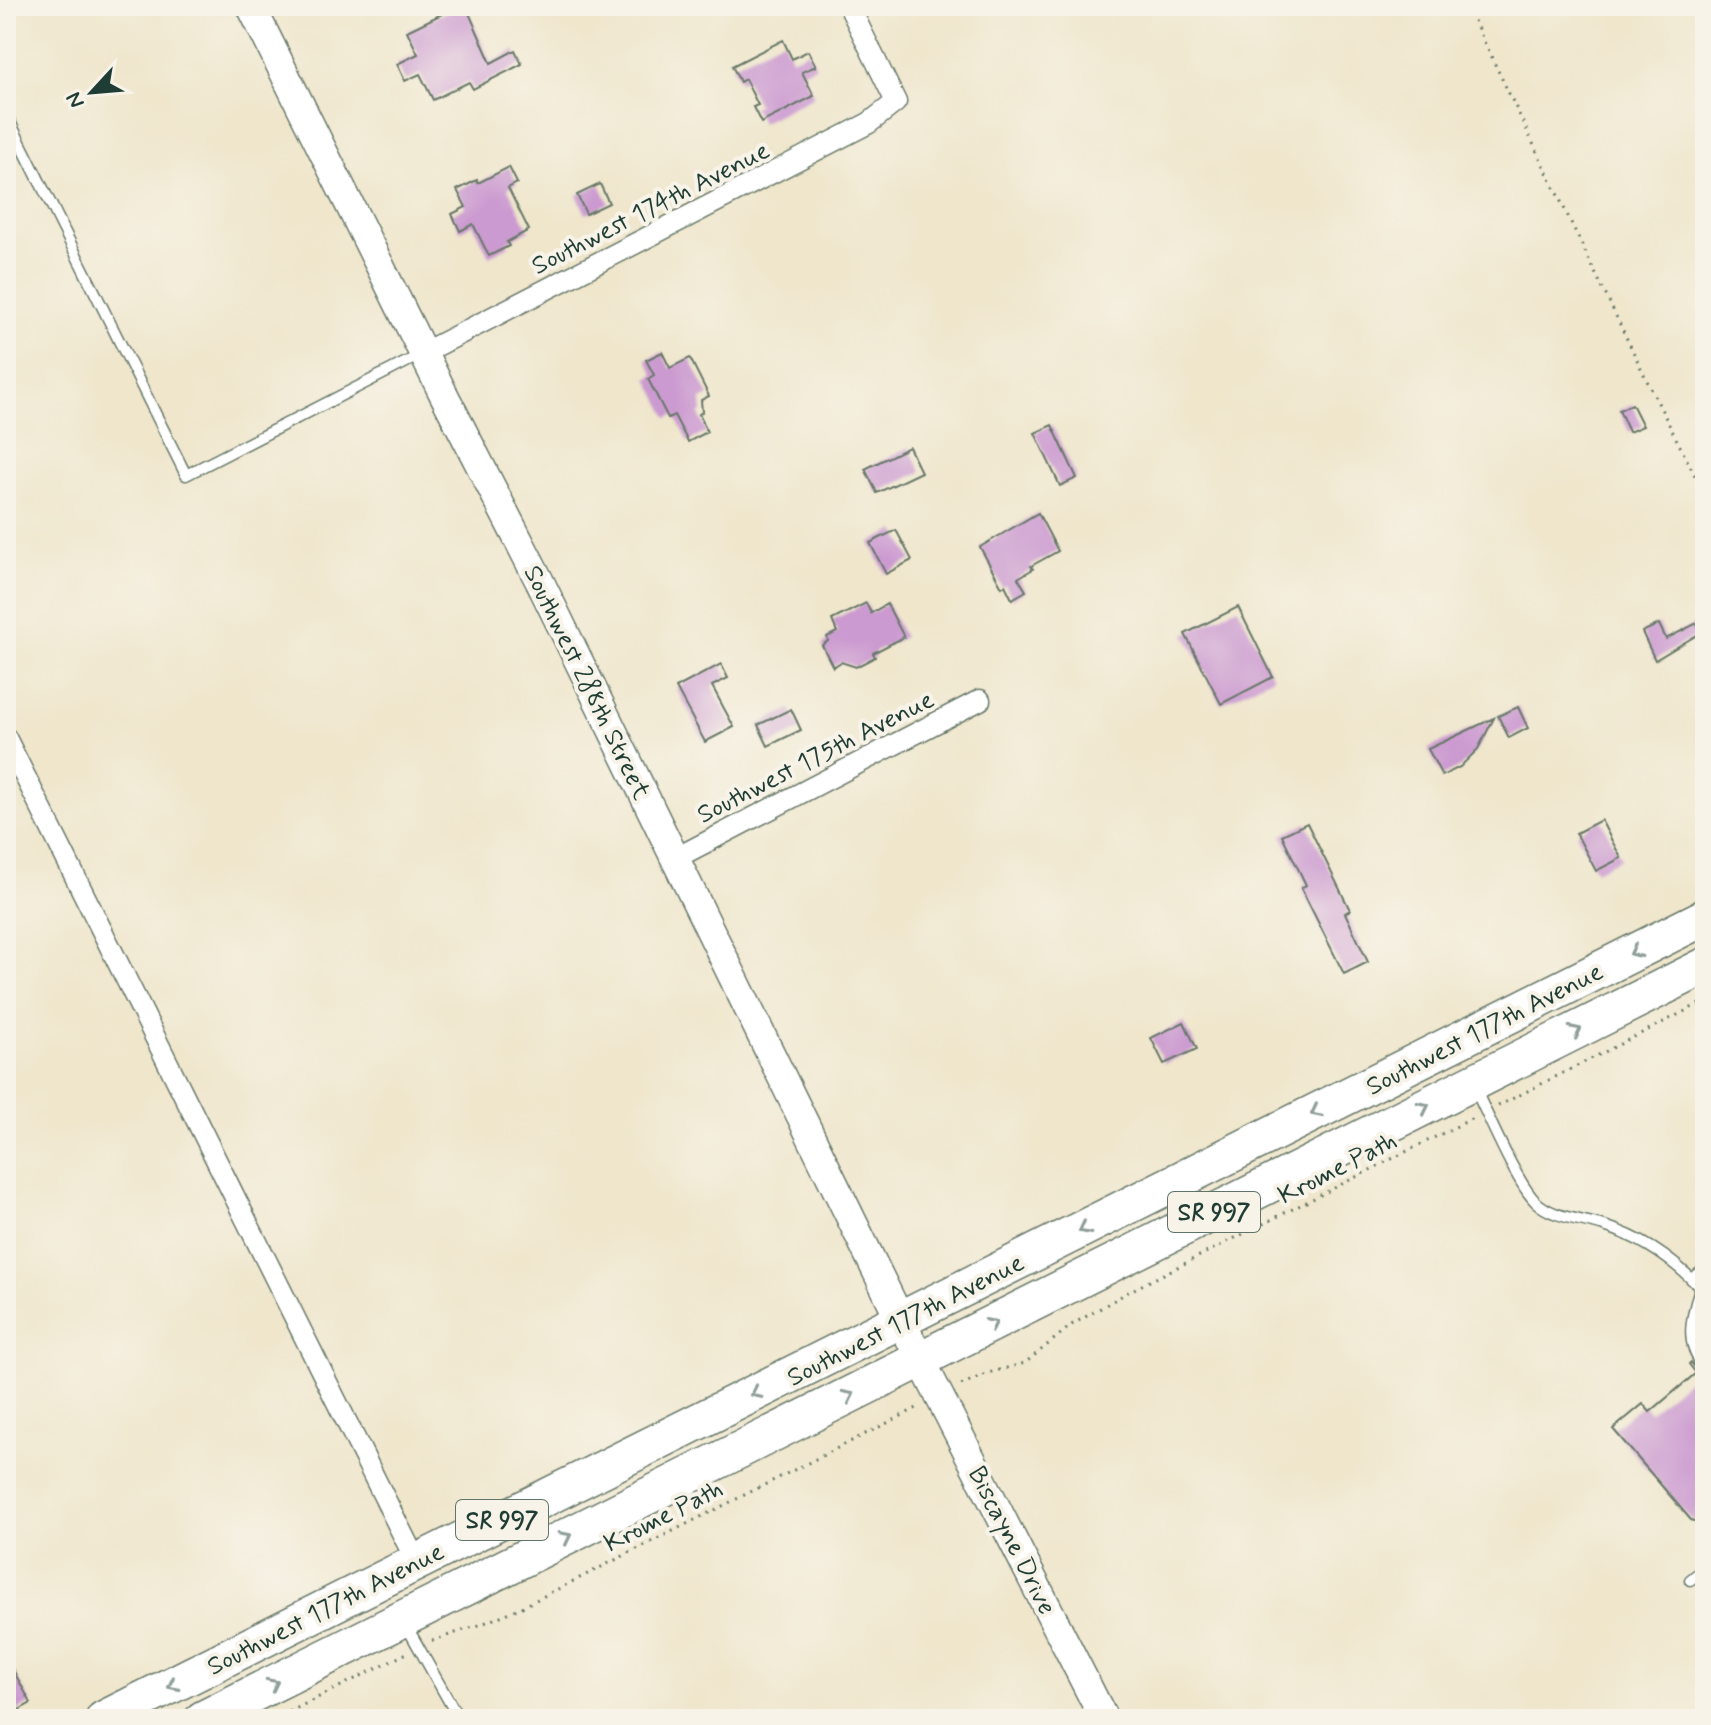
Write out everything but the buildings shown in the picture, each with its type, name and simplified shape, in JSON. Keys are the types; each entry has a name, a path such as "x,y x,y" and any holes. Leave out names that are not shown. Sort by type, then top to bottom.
{"highway":[{"name":"Southwest 177th Avenue","path":"104,1719 1705,917"},
{"name":"Southwest 177th Avenue","path":"203,1719 414,1638 923,1360 1482,1102 1705,966"}],"street":[{"name":"Southwest 288th Street","path":"251,6 541,584 901,1321 923,1360"},
{"name":"Southwest 174th Avenue","path":"423,353 869,123 896,102 849,6"},
{"name":"Southwest 175th Avenue","path":"674,859 980,700"},
{"path":"6,738 417,1563"},
{"name":"Biscayne Drive","path":"923,1360 1104,1719"}],"lane":[{"path":"6,114 186,475 423,353"},
{"path":"1482,1102 1518,1174 1538,1205 1631,1237 1668,1258 1699,1287"},
{"path":"1705,1269 1690,1320 1694,1351 1705,1368"},
{"path":"1690,1580 1705,1568"},
{"path":"414,1638 459,1719"}],"path":[{"path":"1467,6 1705,495"},
{"name":"Krome Path","path":"962,1385 988,1373 1025,1363 1073,1324 1130,1291 1482,1102 1705,1001"},
{"name":"Krome Path","path":"275,1719 414,1638 482,1624 522,1607 908,1412"}]}
